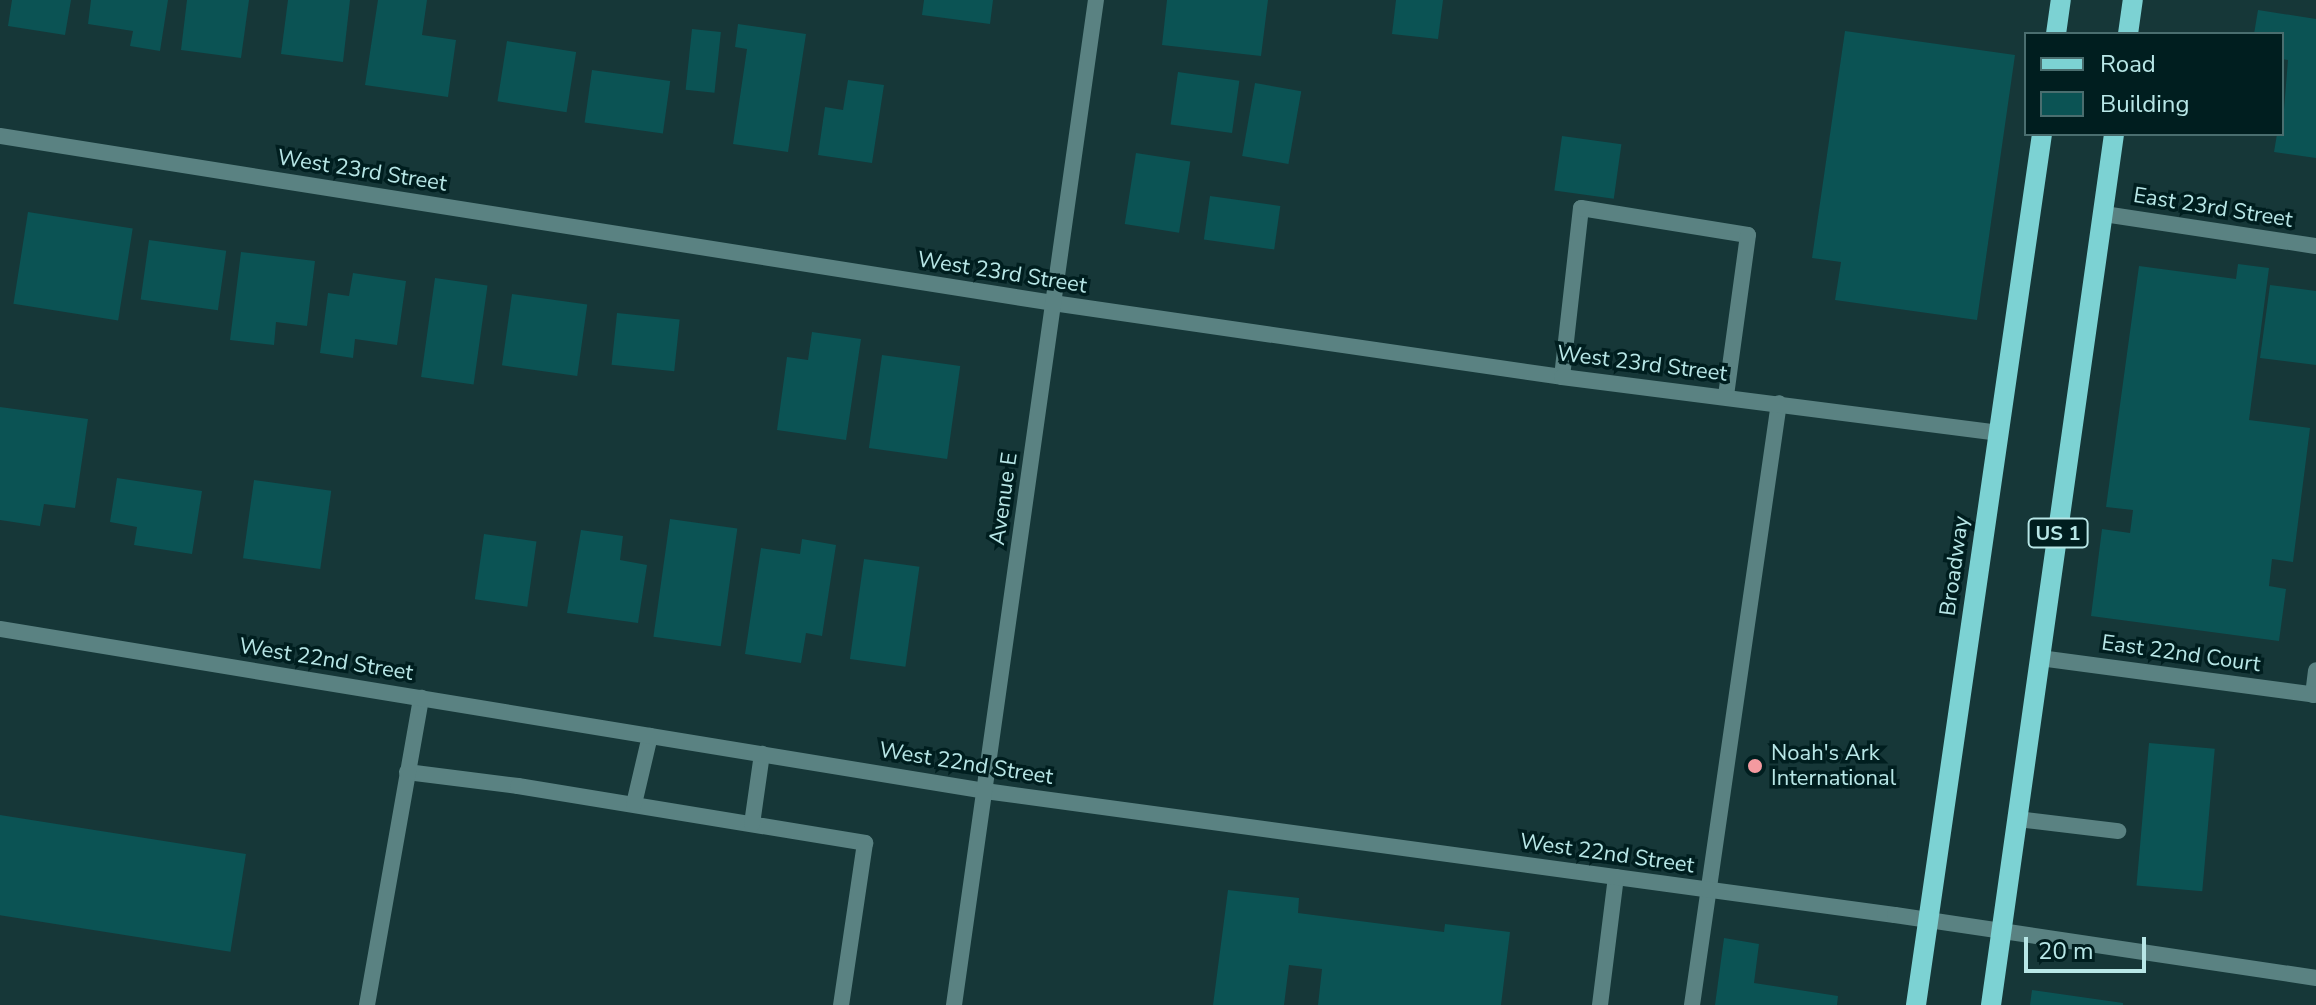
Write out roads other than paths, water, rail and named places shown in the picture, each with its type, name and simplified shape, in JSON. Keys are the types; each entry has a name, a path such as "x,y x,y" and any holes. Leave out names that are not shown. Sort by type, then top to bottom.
{"main road":[{"path":"2056,32 2061,0"},
{"path":"2128,32 2133,0"},
{"name":"Broadway","path":"1916,1005 2042,136"},
{"name":"US 1","path":"1991,1005 2114,136"}],"street":[{"name":"Avenue E","path":"954,1005 1096,0"},
{"name":"West 23rd Street","path":"0,136 1053,303 1562,377 1999,433"},
{"path":"1562,377 1581,208 1748,235 1726,396"},
{"name":"East 23rd Street","path":"2104,214 2316,246"},
{"path":"1692,1005 1779,403"},
{"name":"West 22nd Street","path":"0,629 985,791 1928,920 2316,978"},
{"name":"East 22nd Court","path":"2040,658 2314,695"},
{"path":"2314,695 2316,670"},
{"path":"367,1005 421,698"},
{"path":"634,804 650,736"},
{"path":"752,824 762,754"},
{"path":"407,772 634,804 865,843 841,1005"},
{"path":"2017,819 2118,831"},
{"path":"1600,1005 1616,877"}],"place":[{"name":"Noah's Ark International","path":"1755,766"}]}
